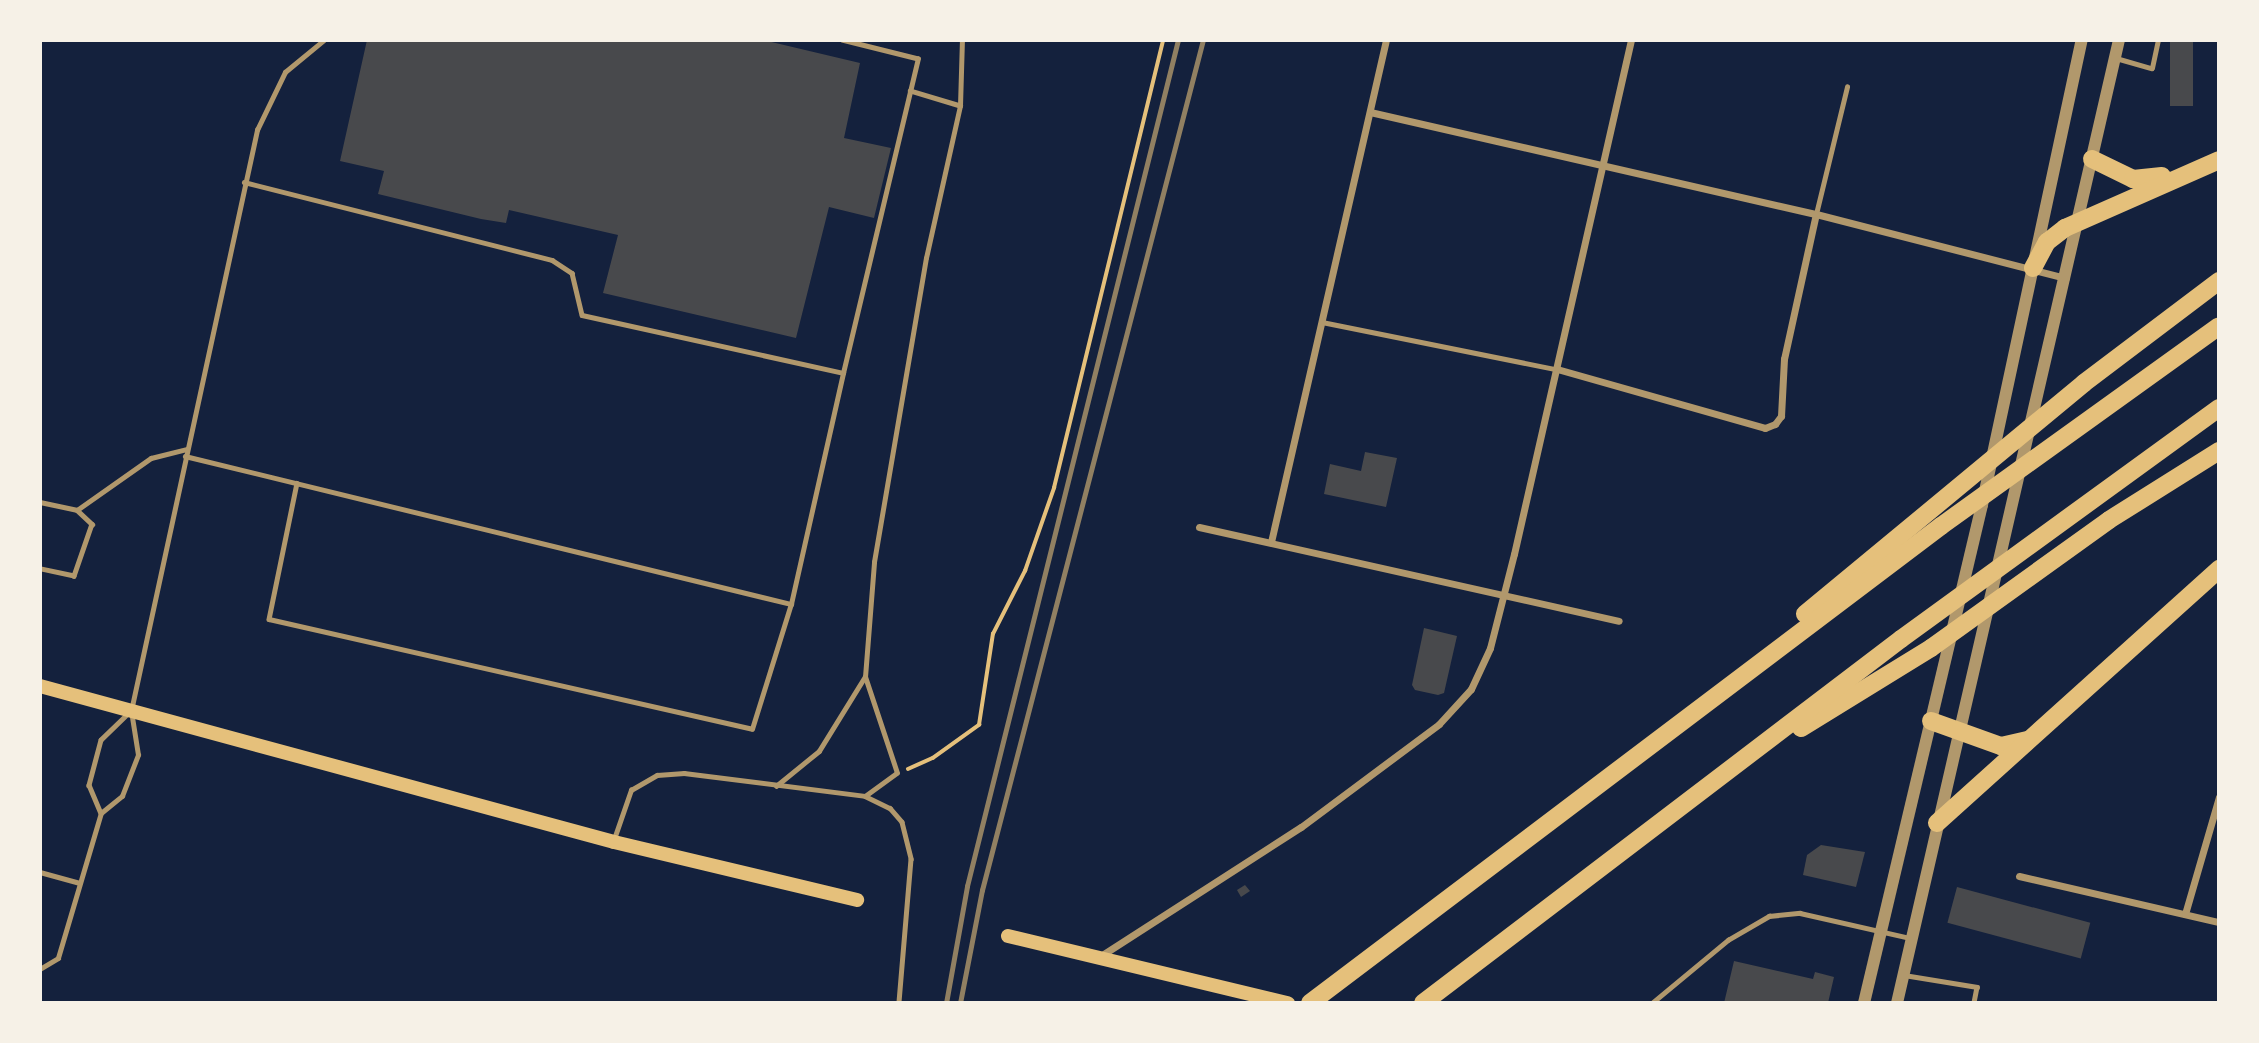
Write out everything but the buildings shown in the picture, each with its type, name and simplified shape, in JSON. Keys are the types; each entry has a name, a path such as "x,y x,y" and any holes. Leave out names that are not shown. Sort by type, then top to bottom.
{"highway":[{"path":"2092,159 2142,181 2216,161"},
{"path":"2033,268 2047,242 2079,220 2216,161"},
{"path":"1703,704 1923,513 2219,281"},
{"path":"1310,1003 1703,704 2219,326"},
{"path":"1423,1003 1901,639 2219,408"},
{"path":"1723,775 1920,655 2109,520 2219,451"},
{"path":"1937,823 2219,569"},
{"path":"1931,721 1963,724 2001,746 2031,739"}],"main road":[{"path":"40,686 614,842 857,900"},
{"path":"1008,936 1095,959 1288,1003"}],"street":[{"path":"1271,542 1386,40"},
{"path":"1095,959 1271,848 1447,717 1482,668 1503,596 1557,369 1631,40"},
{"path":"1864,1003 1931,721 2082,40"},
{"path":"1897,1003 2119,40"},
{"path":"1370,112 1816,214 2066,278"},
{"path":"1557,369 1765,428 1775,424 1781,416 1784,359 1816,214"},
{"path":"1199,527 1619,621"},
{"path":"2185,914 2219,797"},
{"path":"2019,876 2219,922"}],"lane":[{"path":"40,969 58,958 101,813 122,796 138,755 131,711 244,182 273,90 285,72 324,40"},
{"path":"297,483 269,619 752,729 791,604 918,59 842,40"},
{"path":"865,796 897,773 865,677 874,562 926,258 960,106 962,40"},
{"path":"2115,58 2152,68 2158,40"},
{"path":"1816,214 1847,87"},
{"path":"910,92 960,106"},
{"path":"244,182 552,260 572,272 582,315 843,373"},
{"path":"1322,322 1557,369"},
{"path":"77,510 151,458 187,449"},
{"path":"185,456 791,604"},
{"path":"40,502 77,510 92,524 74,576 40,569"},
{"path":"776,786 819,751 865,677"},
{"path":"101,813 89,785 102,740 131,711"},
{"path":"614,842 631,790 657,775 684,773 865,796 890,808 902,822 911,881 899,1003"},
{"path":"40,872 80,883"},
{"path":"1652,1003 1728,940 1769,916 1800,913 1911,938"},
{"path":"1903,975 1977,986 1974,1003"}],"path":[{"path":"897,773 933,758 979,725 993,634 1025,572 1054,488 1163,40"}],"railway":[{"path":"946,1003 967,886 1178,40"},
{"path":"960,1003 982,890 1203,40"}]}
